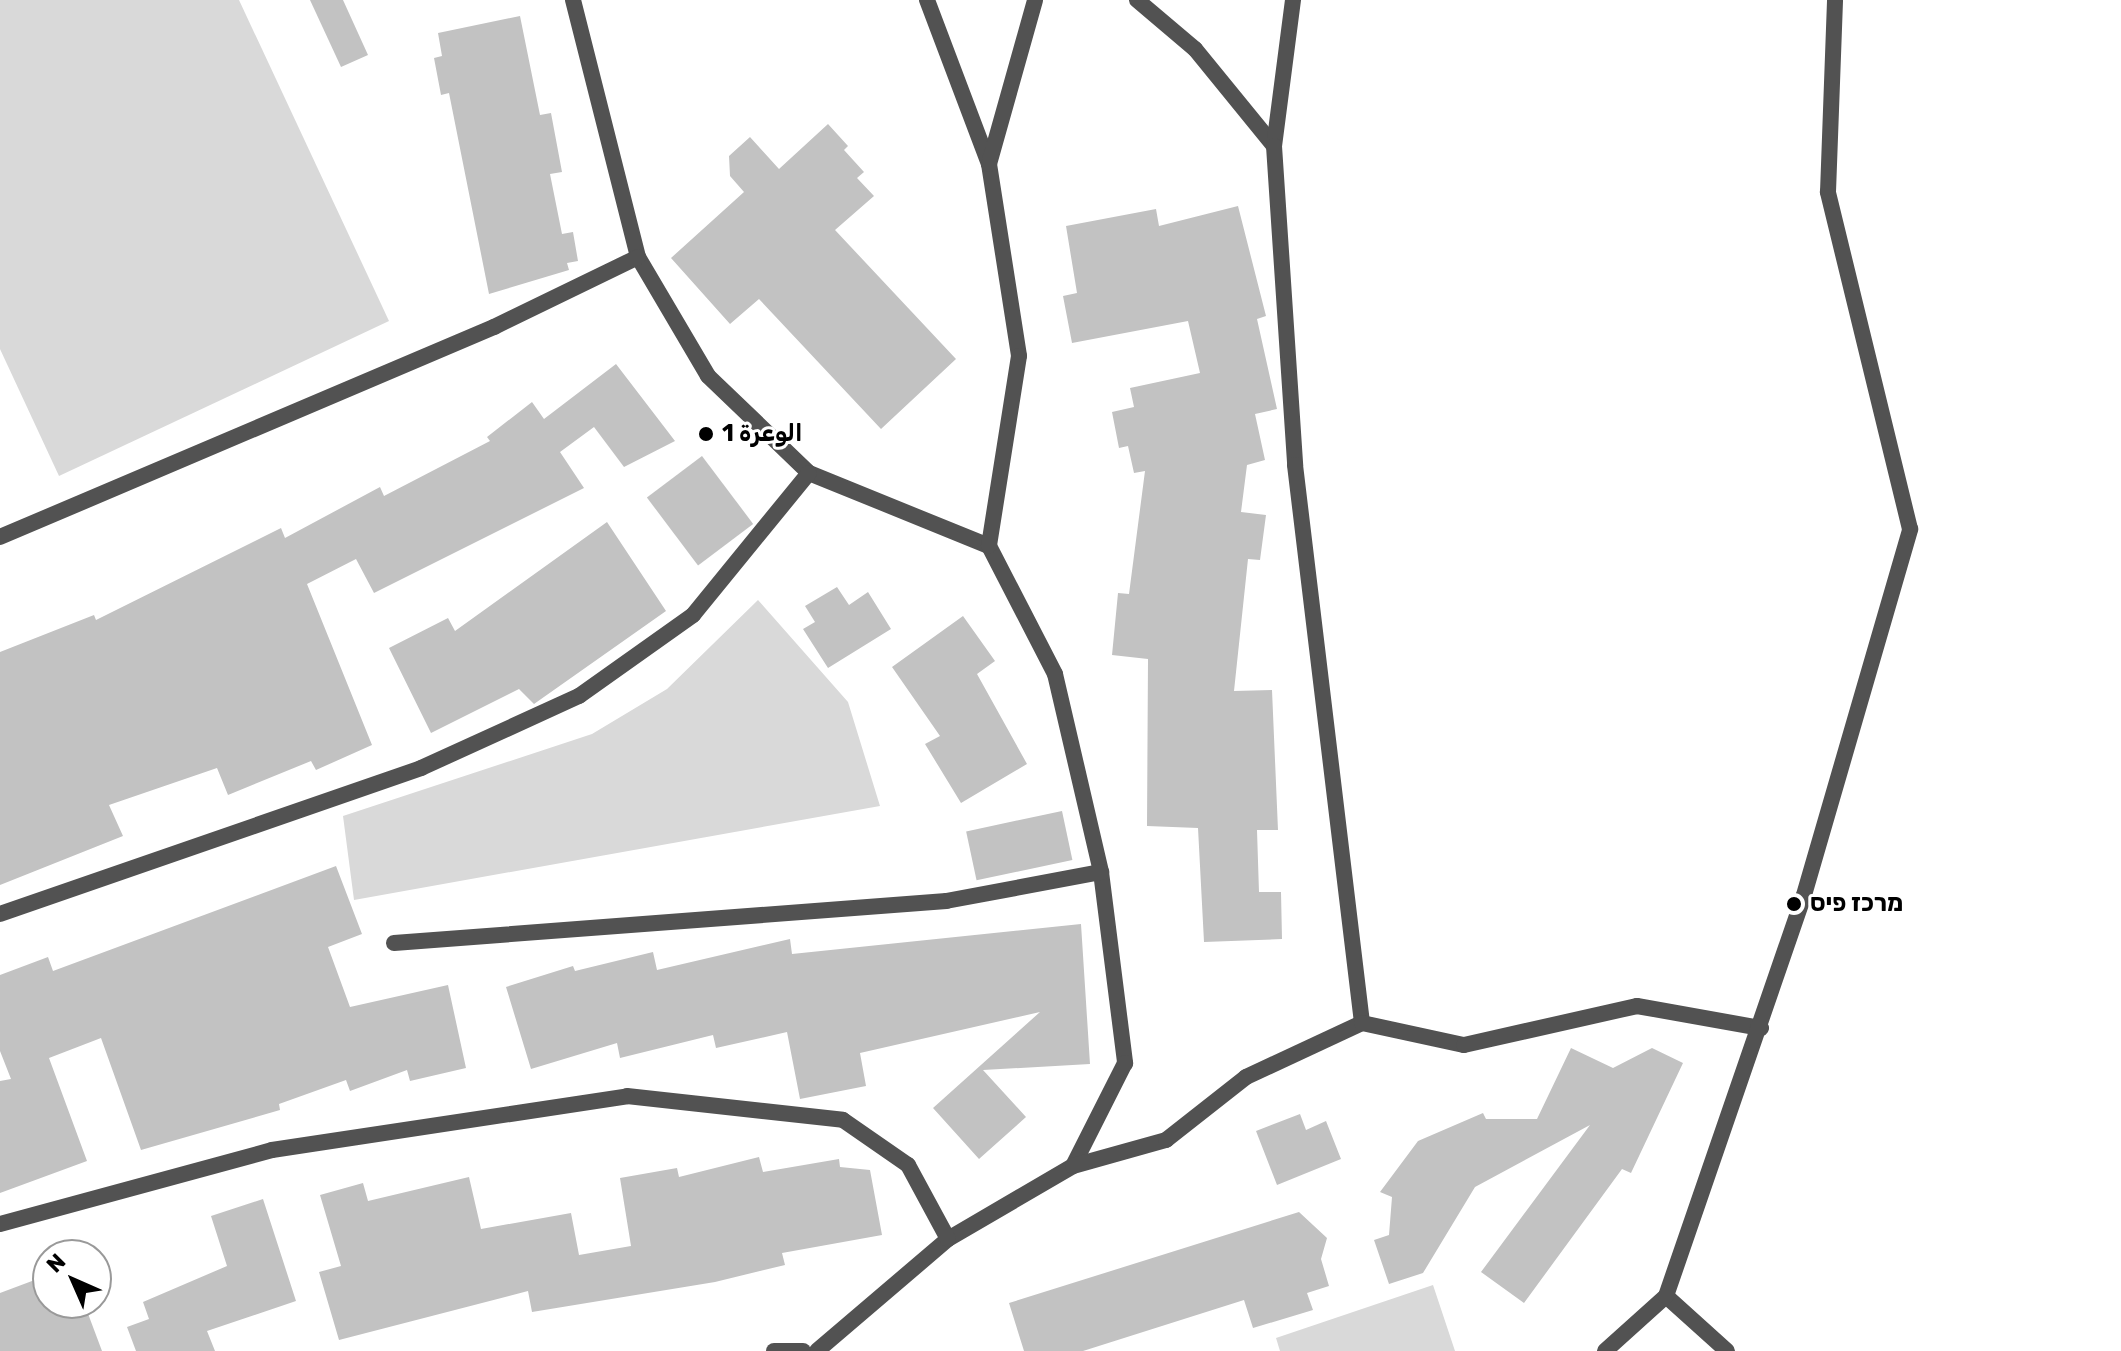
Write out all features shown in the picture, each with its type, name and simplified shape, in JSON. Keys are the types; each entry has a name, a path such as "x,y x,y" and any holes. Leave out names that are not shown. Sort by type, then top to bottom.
{"street":[{"path":"573,0 638,257 708,376 809,473 989,546"},
{"path":"927,0 989,164 1019,356 989,546 1055,674 1101,872 1125,1063 1073,1166"},
{"path":"989,164 1035,0"},
{"path":"1137,0 1195,49 1274,146"},
{"path":"1293,0 1274,146 1295,465 1362,1023"},
{"path":"1605,1351 1666,1296 1761,1028 1910,529 1828,192 1835,0"},
{"path":"0,537 494,327 638,257"},
{"path":"0,914 421,768 579,696 693,615 809,473"},
{"path":"394,943 946,901 1101,872"},
{"path":"817,1351 948,1239 1073,1166 1166,1140 1246,1077 1362,1023 1464,1045 1637,1006 1761,1028"},
{"path":"0,1224 272,1150 627,1096 843,1120 908,1165 948,1239"},
{"path":"1666,1296 1727,1351"},
{"path":"774,1351 803,1351"}],"shaded area":[{"path":"0,0 239,0 389,321 59,476 0,349"},
{"path":"758,600 848,702 880,806 354,900 343,816 592,734 667,689"},
{"path":"1433,1285 1455,1351 1280,1351 1276,1338"}],"building":[{"path":"310,0 343,0 368,55 341,67"},
{"path":"520,16 540,115 551,113 562,172 550,174 562,234 573,232 578,261 567,263 569,270 489,294 449,93 441,95 434,58 442,56 438,33"},
{"path":"828,124 848,146 844,150 864,172 857,178 874,196 835,230 956,359 881,429 759,299 730,324 671,258 744,192 730,176 729,156 750,137 779,169"},
{"path":"1238,206 1266,316 1257,319 1277,409 1255,414 1265,460 1247,465 1241,512 1266,515 1260,560 1248,559 1234,691 1272,690 1278,830 1257,830 1259,892 1281,892 1282,939 1204,942 1198,828 1147,826 1148,659 1112,655 1118,593 1129,594 1145,471 1134,473 1128,446 1119,448 1112,412 1134,407 1130,388 1200,373 1188,321 1072,343 1063,296 1077,293 1066,226 1156,209 1159,226"},
{"path":"616,364 675,441 624,467 594,427 560,452 584,488 374,593 356,559 307,584 372,745 316,770 311,761 228,795 217,768 109,805 123,836 0,885 0,652 94,615 96,620 281,528 285,538 380,487 384,496 490,441 487,437 532,402 544,419"},
{"path":"702,456 753,524 698,565 647,498"},
{"path":"607,522 666,611 534,704 519,689 431,733 389,648 448,618 455,631"},
{"path":"837,587 849,605 868,592 891,629 828,668 803,629 815,622 805,606"},
{"path":"963,616 995,661 977,674 1027,764 961,803 925,744 940,736 892,667"},
{"path":"1062,811 1072,860 977,880 966,831"},
{"path":"336,866 362,934 328,947 350,1007 448,985 466,1068 410,1081 407,1070 350,1091 346,1080 279,1104 280,1110 141,1150 101,1038 49,1058 87,1161 0,1193 0,1081 11,1079 0,1051 0,975 48,957 53,971"},
{"path":"1081,924 1090,1064 983,1070 1026,1117 979,1159 933,1108 1040,1012 860,1053 866,1086 800,1099 787,1032 716,1048 713,1035 620,1058 617,1043 531,1069 506,987 573,966 575,971 653,952 657,970 790,939 792,954"},
{"path":"1571,1048 1613,1068 1652,1048 1683,1063 1631,1173 1622,1169 1524,1303 1481,1272 1590,1125 1475,1187 1423,1273 1389,1284 1374,1240 1389,1235 1392,1197 1380,1192 1418,1141 1483,1113 1486,1119 1537,1119"},
{"path":"1300,1114 1306,1130 1326,1121 1341,1159 1277,1185 1256,1131"},
{"path":"759,1157 763,1172 839,1159 840,1167 870,1170 882,1235 782,1253 785,1265 715,1282 532,1312 528,1291 339,1340 319,1272 341,1266 320,1195 363,1183 368,1201 469,1177 481,1229 571,1213 579,1255 631,1246 620,1178 677,1168 679,1177"},
{"path":"263,1199 296,1301 207,1331 215,1351 136,1351 127,1327 149,1319 143,1302 227,1266 211,1216"},
{"path":"1299,1212 1327,1238 1321,1259 1329,1286 1307,1293 1313,1310 1253,1328 1244,1300 1083,1351 1024,1351 1009,1303"},
{"path":"32,1281 32,1319 90,1319 102,1351 0,1351 0,1293"}],"place":[{"name":"الوعرة 1","path":"706,434"},
{"name":"מרכז פיס","path":"1794,904"}]}
